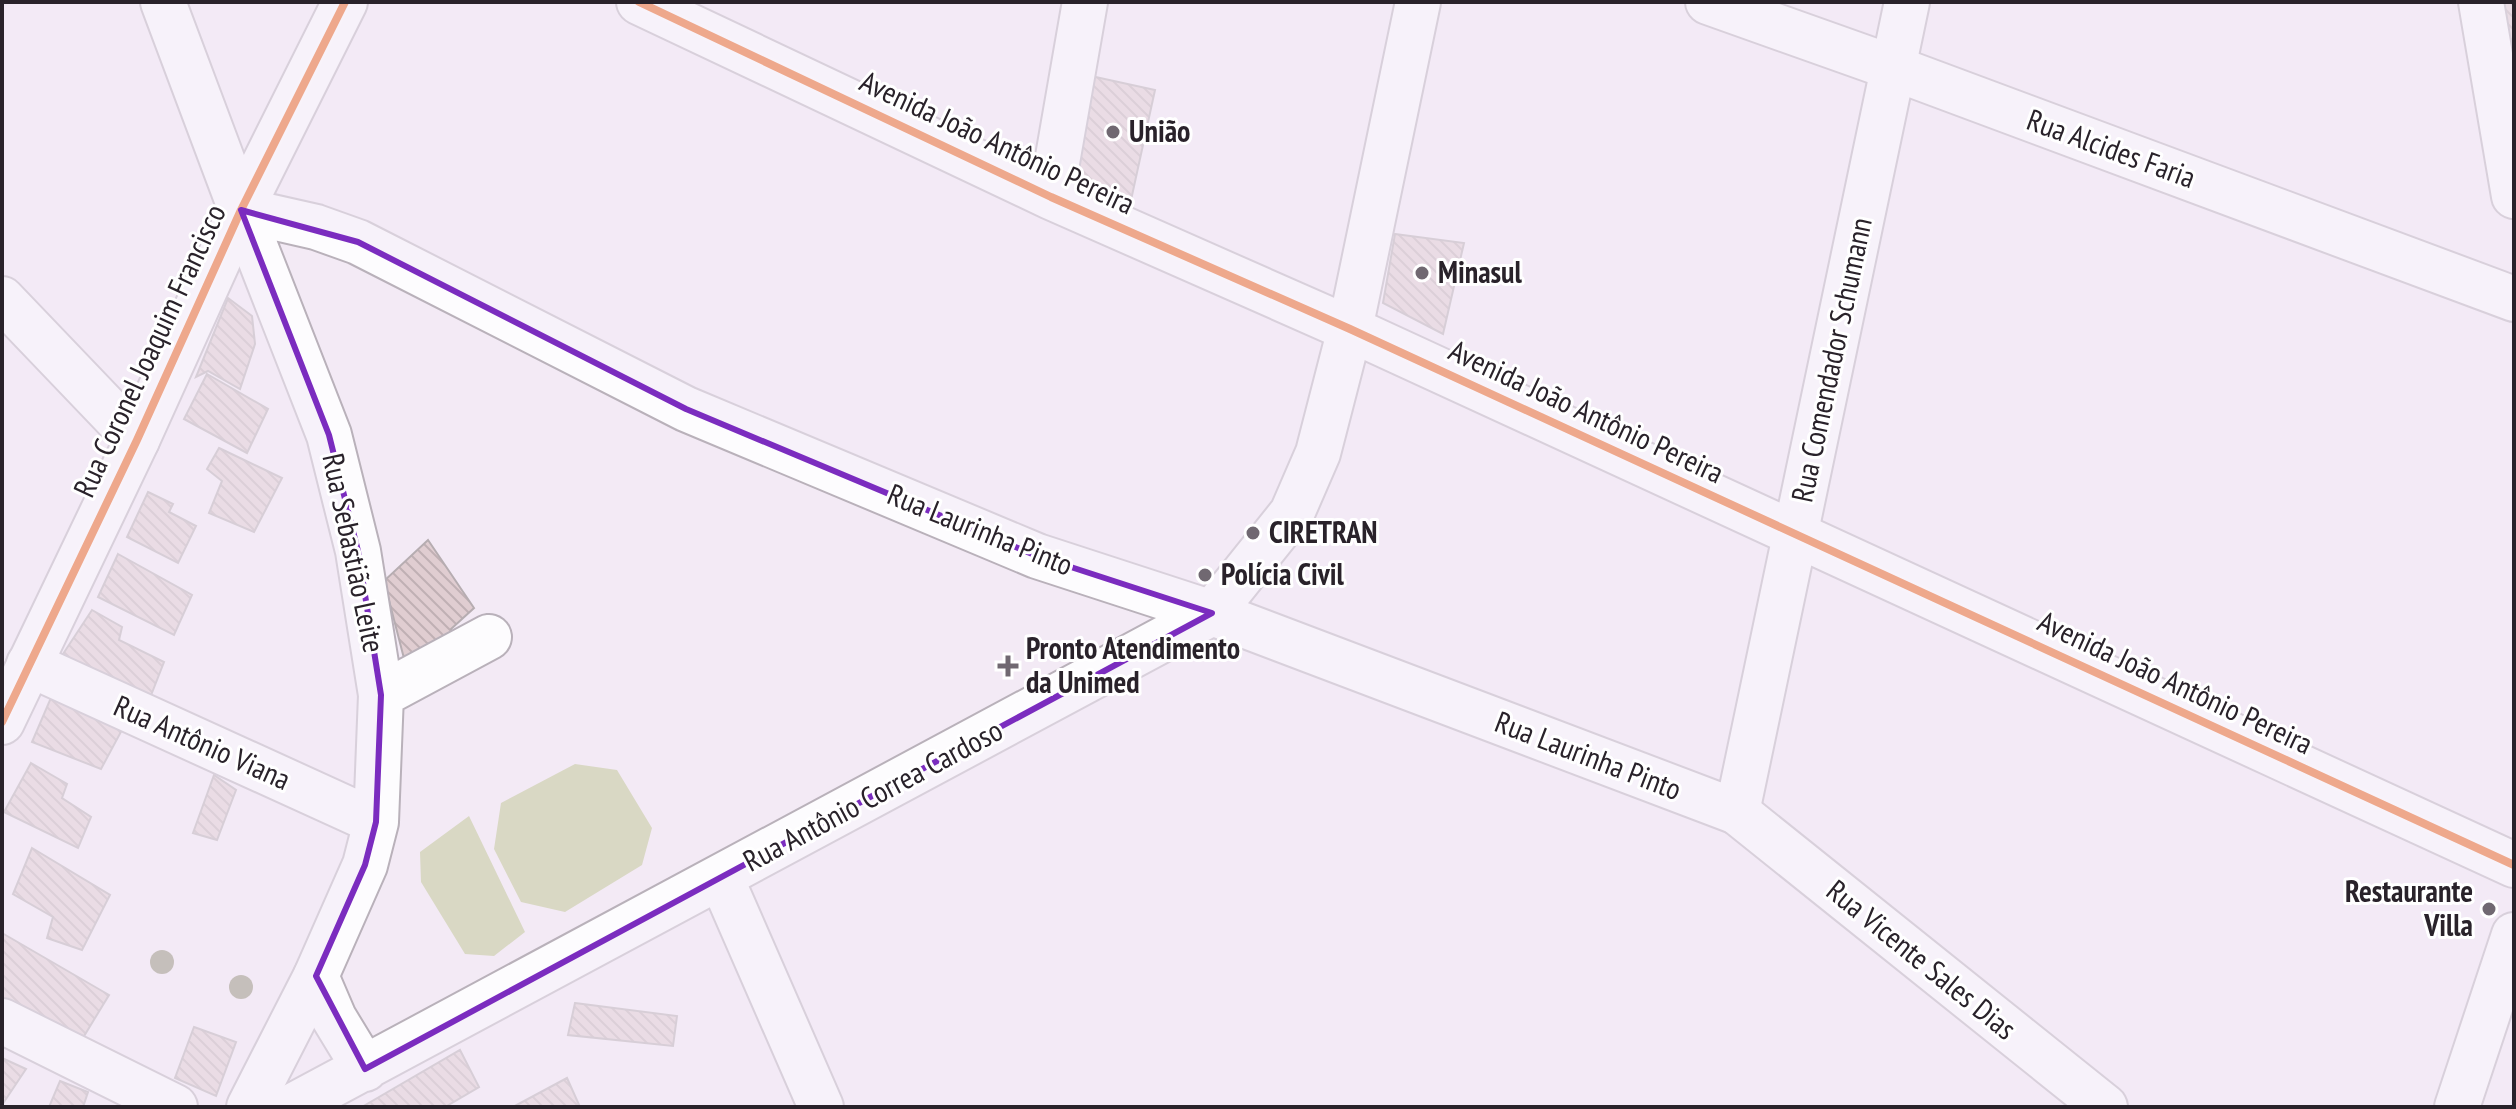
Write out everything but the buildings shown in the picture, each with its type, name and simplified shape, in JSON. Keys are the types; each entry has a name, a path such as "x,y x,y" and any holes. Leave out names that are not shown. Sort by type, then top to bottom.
{"street":[{"name":"Rua Sebastião Leite","path":"163,2 329,435 358,551 381,695 376,822 365,865 316,976 249,1107"},
{"name":"Rua Coronel Joaquim Francisco","path":"2,722 137,440 241,210 345,2"},
{"name":"Avenida João Antônio Pereira","path":"639,2 1051,197 1350,329 2514,865"},
{"path":"1051,197 1085,2"},
{"name":"Rua Antônio Correa Cardoso","path":"291,1107 1212,613 1292,513 1318,453 1350,329 1418,2"},
{"name":"Rua Alcides Faria","path":"1708,2 2514,299"},
{"name":"Rua Comendador Schumann","path":"1737,812 1907,2"},
{"path":"2481,2 2514,196"},
{"name":"Rua Laurinha Pinto","path":"241,210 316,227 358,242 686,409 1037,556 1212,613 1737,812"},
{"path":"2,299 137,440"},
{"path":"381,695 489,637"},
{"name":"Rua Antônio Viana","path":"29,664 376,822"},
{"name":"Rua Vicente Sales Dias","path":"1737,812 2105,1107"},
{"path":"721,878 821,1107"},
{"path":"2457,1107 2514,935"},
{"path":"316,976 334,1018 365,1069"},
{"path":"2,1021 175,1107"}],"highlighted area":[{"path":"241,210 358,242 686,409 1037,556 1212,613 365,1069 316,976 365,865 376,822 381,695 358,551 329,435"}],"green space":[{"path":"575,764 617,770 652,828 642,865 565,912 521,902 494,849 501,803"},
{"path":"469,816 525,932 494,956 465,954 421,882 420,852"}],"cycle path":[{"path":"2,722 137,440 241,210 345,2"},
{"path":"639,2 1051,197 1350,329 2514,865"}],"place":[{"name":"União","path":"1113,132"},
{"name":"Minasul","path":"1422,273"},
{"name":"CIRETRAN","path":"1253,533"},
{"name":"Polícia Civil","path":"1205,575"},
{"name":"Pronto Atendimento da Unimed","path":"1008,666"},
{"name":"Restaurante Villa","path":"2489,909"}]}
